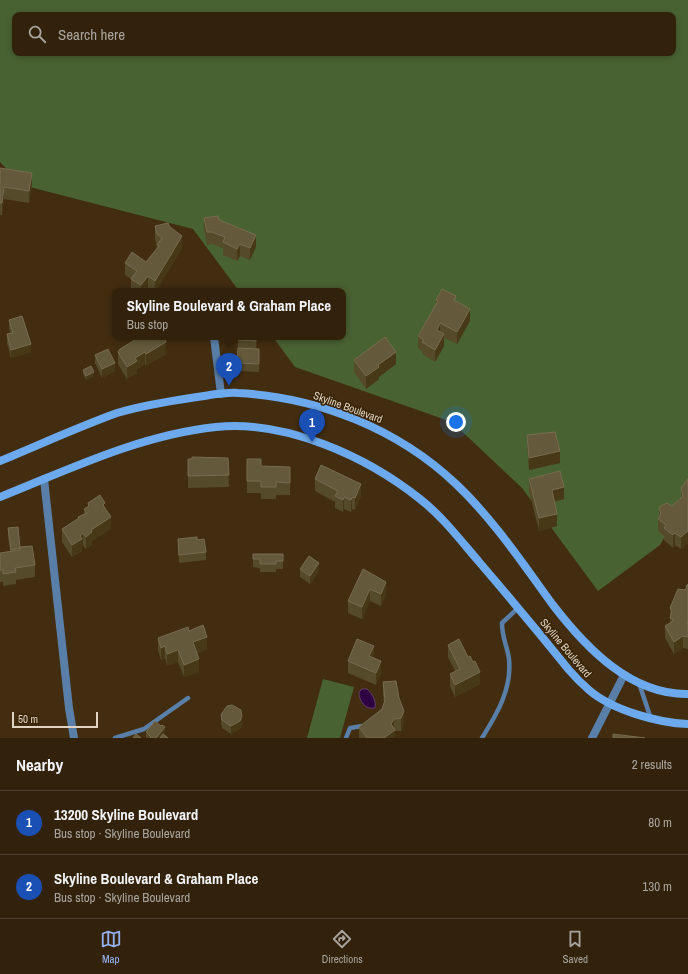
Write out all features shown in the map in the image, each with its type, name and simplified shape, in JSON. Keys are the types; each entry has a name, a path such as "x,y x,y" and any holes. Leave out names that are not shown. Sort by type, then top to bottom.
{"main road":[{"name":"Skyline Boulevard","path":"0,461 117,414 155,403 220,394 237,393 294,400 368,424 400,440 450,479 474,502 576,634 592,650 624,675 638,682 662,692 688,694"},
{"name":"Skyline Boulevard","path":"0,497 121,448 216,427 260,428 301,436 365,463 420,499 447,524 569,670 589,691 609,704 651,719 688,724"}],"street":[{"path":"214,340 220,394"},
{"path":"44,479 69,708 74,738"},
{"path":"592,738 624,675"}],"lane":[{"path":"482,738 500,710 509,677 509,658 502,635 502,622 518,608"},
{"path":"638,682 651,719"},
{"path":"115,738 144,729 188,698"},
{"path":"346,738 350,728 362,726"}],"green space":[{"path":"0,0 688,0 688,496 660,545 598,591 522,488 452,422 295,367 275,340 346,340 346,288 237,288 193,229 22,185 0,162"},
{"path":"323,679 354,687 340,738 307,738"}],"shaded area":[{"path":"362,689 367,689 372,696 375,702 375,708 368,708 361,702 359,692"}],"building":[{"path":"0,168 32,173 29,191 4,187 2,203 0,203"},
{"path":"218,216 219,220 256,235 250,248 240,244 237,249 223,242 225,237 212,232 207,232 204,218"},
{"path":"168,223 170,227 182,236 155,281 148,276 141,285 131,279 137,271 125,263 132,252 146,262 159,246 157,245 162,238 157,234 155,226"},
{"path":"442,289 456,296 454,300 470,309 457,332 440,323 437,330 444,334 435,350 422,342 424,340 418,336 438,301 436,300"},
{"path":"22,316 31,344 11,350 7,334 13,333 9,320"},
{"path":"385,337 396,352 366,376 354,360"},
{"path":"135,340 165,340 166,342 146,354 145,352 135,358 137,361 127,367 118,352 120,349"},
{"path":"238,348 259,349 259,364 237,363"},
{"path":"108,349 115,363 102,369 95,355"},
{"path":"91,366 94,372 86,376 83,370"},
{"path":"555,432 560,451 529,458 527,435"},
{"path":"192,457 228,458 229,475 188,476 188,459 192,459"},
{"path":"247,459 261,459 261,466 290,467 290,483 276,482 276,487 261,487 261,481 247,481"},
{"path":"321,465 361,484 355,498 352,497 351,500 344,497 343,500 335,496 338,491 315,479"},
{"path":"560,471 564,487 552,490 557,514 539,518 529,479"},
{"path":"688,479 688,531 681,537 675,533 673,535 664,528 666,525 658,519 661,514 659,508 667,503 672,506 683,496 681,488"},
{"path":"100,495 105,503 103,505 111,517 91,530 92,532 86,537 83,533 80,536 82,539 72,545 62,529 79,518 78,517 87,513 84,509 89,506 88,503"},
{"path":"18,527 20,548 11,550 8,528"},
{"path":"197,537 197,540 204,539 206,552 179,555 178,539"},
{"path":"32,546 35,565 15,568 16,572 3,574 3,570 0,570 0,553 20,550 20,547"},
{"path":"253,554 283,554 283,561 276,561 276,564 260,564 260,559 253,559"},
{"path":"309,556 319,563 310,576 300,569"},
{"path":"363,569 386,582 381,594 370,589 362,607 348,601"},
{"path":"688,584 688,637 683,636 674,642 665,626 673,621 673,619 670,618 672,611 670,608 678,589 684,590 687,588 686,586"},
{"path":"203,625 207,637 193,642 199,659 184,665 178,650 167,654 165,646 161,648 158,638 188,627 189,631"},
{"path":"357,639 374,646 369,656 381,661 376,673 348,661"},
{"path":"459,639 468,657 470,656 473,662 475,661 480,672 455,685 450,674 460,669 448,645"},
{"path":"396,681 399,698 404,711 401,718 394,719 391,724 395,730 384,738 367,738 359,727 382,709 385,700 383,682"},
{"path":"232,705 241,710 242,716 240,721 231,726 222,720 221,715 227,706"},
{"path":"155,721 161,726 162,725 165,727 156,738 150,738 151,737 146,732"},
{"path":"136,734 141,738 133,738"},
{"path":"163,734 168,738 160,738"},
{"path":"613,734 645,738 613,738"}],"place":[{"name":"Skyline Boulevard & Graham Place","path":"229,386"},
{"name":"13200 Skyline Boulevard","path":"312,442"}]}
